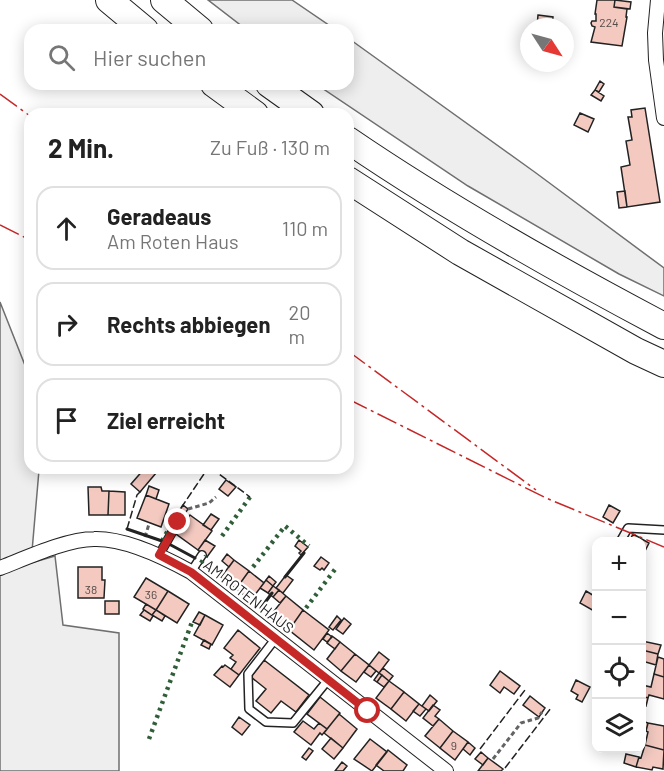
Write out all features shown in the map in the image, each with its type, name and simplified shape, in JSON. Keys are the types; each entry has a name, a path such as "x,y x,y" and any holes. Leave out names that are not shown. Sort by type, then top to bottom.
{"highway":[{"path":"109,0 138,24"},
{"path":"164,0 193,24"},
{"path":"222,90 247,108"},
{"path":"277,90 303,108"},
{"path":"354,144 536,257 664,326"},
{"path":"354,184 460,252 607,335 664,364"}],"street":[{"path":"658,0 655,33 656,60 664,118"},
{"name":"AM ROTEN HAUS","path":"0,568 70,543 94,539 115,541 159,555 191,572 446,771"}],"lane":[{"path":"159,555 178,522"},
{"path":"623,537 628,528 664,530"},
{"path":"191,572 202,555"},
{"path":"276,638 248,674 249,709 266,722 293,723 328,680"}],"path":[{"path":"188,509 209,502 216,497"},
{"path":"145,538 149,524"},
{"path":"493,759 521,723 538,718 542,712"}],"shaded area":[{"path":"208,0 292,0 327,24 239,24"},
{"path":"354,42 664,268 664,296 619,274 468,186 325,90 354,90"},
{"path":"0,302 24,363 24,474 39,474 31,563 55,556 63,625 119,633 119,771 0,771"}],"building":[{"path":"597,0 615,0 614,7 627,9 622,46 591,42 595,27 591,23 596,21"},
{"path":"615,0 631,2 630,9 614,7"},
{"path":"538,15 553,17 553,18 538,18"},
{"path":"600,81 604,84 599,92 595,90"},
{"path":"595,90 604,96 601,101 591,95"},
{"path":"645,108 660,202 627,207 621,167 630,165 626,141 632,140 628,117 632,117 631,110"},
{"path":"580,113 594,119 588,132 574,125"},
{"path":"625,191 627,207 619,208 617,192"},
{"path":"140,474 155,474 140,492 131,484"},
{"path":"226,480 236,487 228,496 219,489"},
{"path":"149,486 159,490 156,499 146,495"},
{"path":"88,487 101,487 102,491 109,491 108,515 89,515"},
{"path":"109,491 125,492 125,515 108,515"},
{"path":"146,495 169,504 161,527 137,518"},
{"path":"183,505 188,509 179,523 174,519"},
{"path":"609,505 620,511 613,523 603,517"},
{"path":"211,514 219,519 211,530 203,525"},
{"path":"190,515 212,531 198,550 176,534"},
{"path":"205,540 215,546 207,557 198,550"},
{"path":"299,540 308,547 301,555 299,553 301,551 295,546"},
{"path":"227,554 234,560 229,567 222,561"},
{"path":"321,557 329,563 324,570 314,566"},
{"path":"234,560 249,571 236,589 221,577"},
{"path":"78,567 102,567 102,580 105,580 104,598 78,598"},
{"path":"249,571 264,583 251,600 236,589"},
{"path":"286,575 293,580 283,593 276,588"},
{"path":"269,576 276,582 273,586 266,580"},
{"path":"146,578 168,591 156,610 134,597"},
{"path":"266,580 273,586 268,593 260,588"},
{"path":"273,586 279,590 273,597 268,593"},
{"path":"279,590 286,596 280,603 273,597"},
{"path":"168,591 189,604 177,623 156,610"},
{"path":"586,591 592,595 592,610 580,603"},
{"path":"286,596 303,610 289,630 270,616"},
{"path":"105,601 119,601 119,614 105,614"},
{"path":"146,604 156,610 152,615 143,609"},
{"path":"144,610 153,616 150,621 140,615"},
{"path":"156,610 165,616 162,621 152,615"},
{"path":"303,610 329,630 314,650 289,630"},
{"path":"199,612 205,615 200,625 193,622"},
{"path":"205,615 223,625 212,645 194,635"},
{"path":"337,616 341,620 333,630 329,627"},
{"path":"344,618 351,624 343,634 336,629"},
{"path":"238,630 260,648 239,675 231,669 236,662 230,658 233,655 224,648"},
{"path":"327,633 332,637 327,642 323,639"},
{"path":"332,636 340,642 335,649 327,643"},
{"path":"204,640 211,644 209,649 201,645"},
{"path":"340,642 355,654 341,671 327,659"},
{"path":"646,642 661,645 658,654 646,651"},
{"path":"646,651 658,654 656,665 646,662"},
{"path":"379,652 389,660 379,673 369,665"},
{"path":"355,654 369,665 356,682 341,671"},
{"path":"658,657 664,659 664,677 654,674"},
{"path":"264,660 309,695 296,712 281,701 271,713 256,701 266,689 251,677"},
{"path":"225,665 239,675 230,687 214,675"},
{"path":"369,665 376,671 371,677 364,672"},
{"path":"383,668 393,676 389,681 379,673"},
{"path":"500,671 520,686 514,694 504,687 500,693 490,685"},
{"path":"379,673 382,675 377,682 374,680"},
{"path":"654,674 664,677 664,699 649,695 646,697 646,686 651,687"},
{"path":"382,675 389,681 384,687 377,682"},
{"path":"576,680 590,687 582,702 576,699 578,695 571,691"},
{"path":"389,681 404,692 391,709 376,698"},
{"path":"404,692 419,704 406,721 391,709"},
{"path":"430,695 437,701 429,711 422,706"},
{"path":"530,696 545,708 539,717 523,705"},
{"path":"320,697 340,713 327,729 307,714"},
{"path":"419,704 426,709 420,716 413,711"},
{"path":"433,705 440,710 435,716 439,719 433,726 423,718"},
{"path":"339,714 357,729 343,748 324,733"},
{"path":"239,717 250,725 242,735 232,727"},
{"path":"439,719 453,731 440,748 425,736"},
{"path":"303,721 314,729 319,723 327,729 322,735 320,733 311,745 294,732"},
{"path":"648,723 664,726 664,750 646,745 648,732 646,731"},
{"path":"453,731 468,742 455,760 440,748"},
{"path":"331,738 343,748 334,759 322,749"},
{"path":"370,739 387,752 372,771 354,759"},
{"path":"468,742 475,748 470,755 463,749"},
{"path":"646,745 664,750 663,769 653,767 652,770 636,767 639,757 641,758 643,753 646,753"},
{"path":"309,748 313,751 306,760 302,757"},
{"path":"388,750 407,765 403,771 384,771 376,765"},
{"path":"481,752 488,758 483,765 475,759"},
{"path":"626,754 639,757 636,767 624,763"},
{"path":"488,758 503,769 501,771 478,771"},
{"path":"342,762 347,766 343,771 335,771"}],"hedge":[{"path":"222,536 250,497"},
{"path":"162,541 174,520"},
{"path":"253,567 285,526 309,546"},
{"path":"201,563 206,556"},
{"path":"306,608 336,568"},
{"path":"149,739 192,622"}],"fence":[{"path":"181,508 204,474"},
{"path":"219,474 250,497"},
{"path":"127,529 137,495 141,491"},
{"path":"480,749 525,690"},
{"path":"505,768 551,708"}],"wall":[{"path":"127,529 162,541"},
{"path":"169,544 195,558"},
{"path":"285,577 304,553"},
{"path":"261,608 272,593"}],"power":[{"path":"0,94 24,112"},
{"path":"0,225 24,237"},
{"path":"354,355 536,490"},
{"path":"354,402 546,498 664,547"}],"route":[{"path":"178,522 159,555 191,572 368,711"}]}
